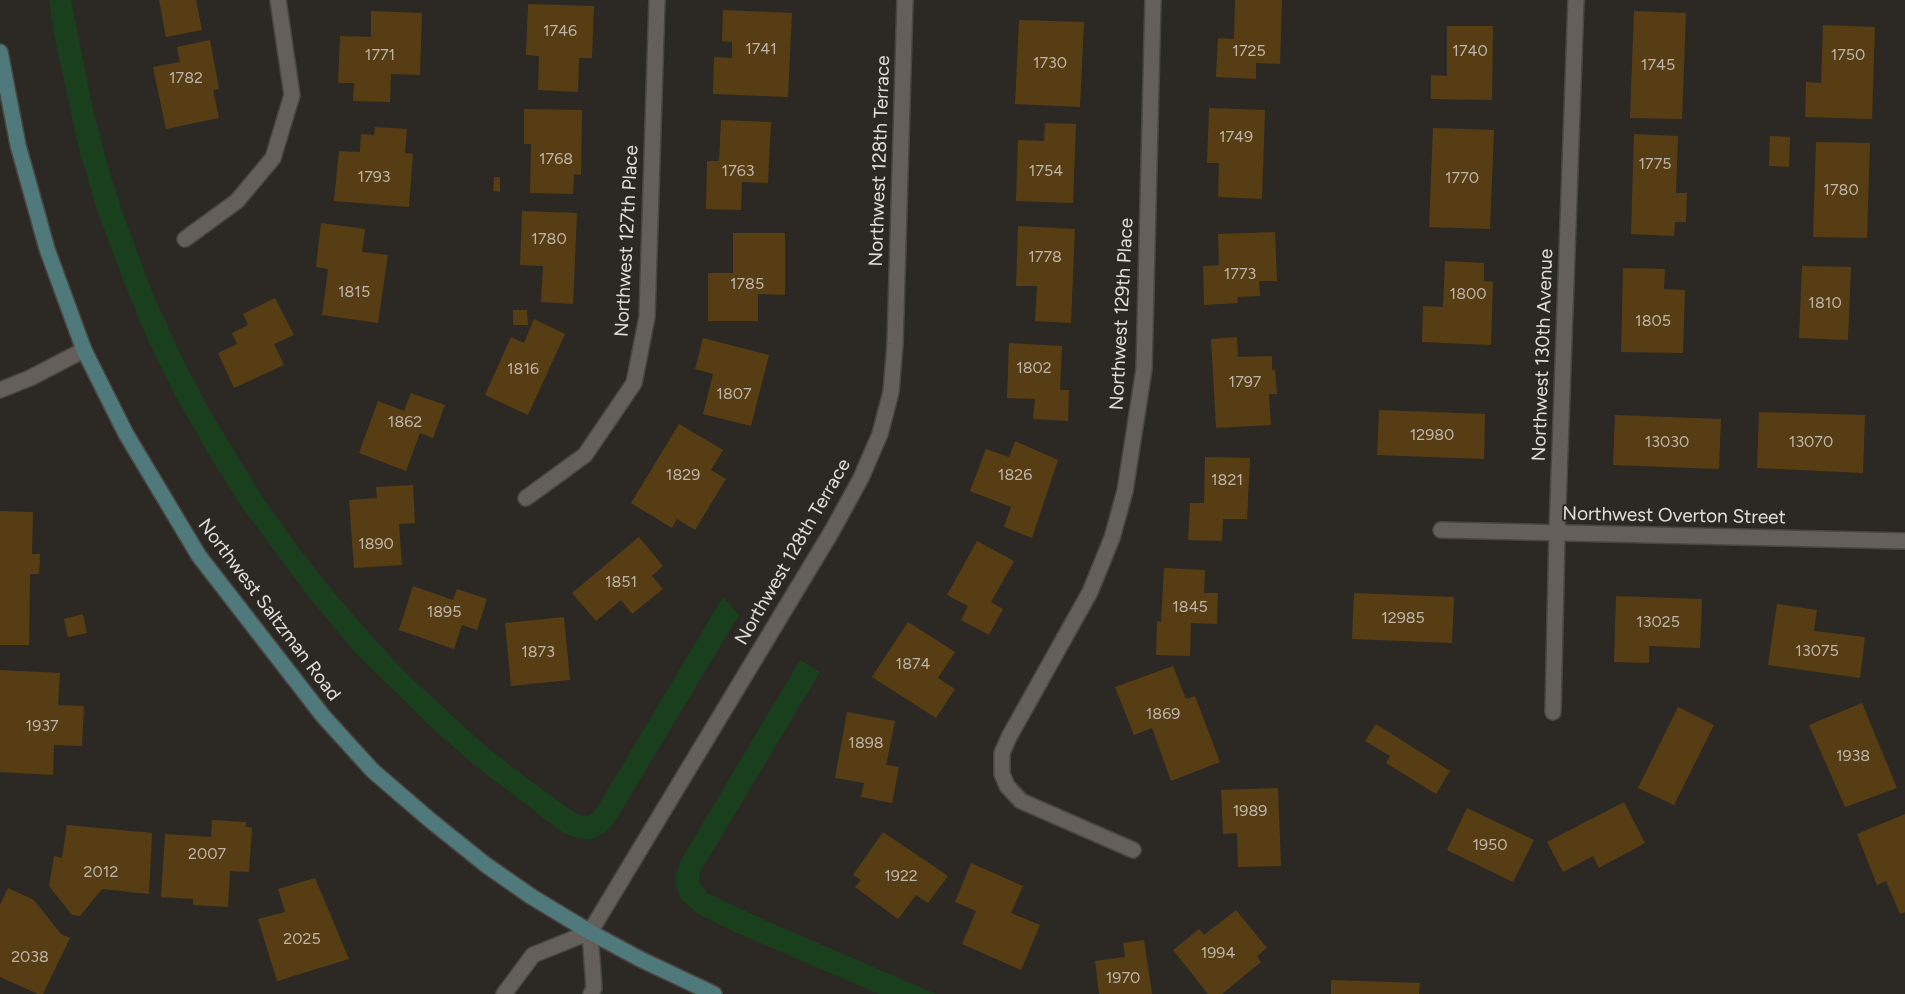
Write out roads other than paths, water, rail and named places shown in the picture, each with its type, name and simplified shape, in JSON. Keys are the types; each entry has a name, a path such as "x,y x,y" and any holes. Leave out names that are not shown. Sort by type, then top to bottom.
{"main road":[{"name":"Northwest Saltzman Road","path":"0,52 18,146 36,213 47,249 84,350 126,434 199,556 323,716 373,771 479,860 532,897 640,959 714,994"}],"street":[{"path":"185,239 238,201 273,158 292,95 278,0"},
{"name":"Northwest 127th Place","path":"526,498 585,455 634,384 647,317 657,0"},
{"name":"Northwest 128th Terrace","path":"590,932 832,531 861,478 880,434 891,392 895,344 905,0"},
{"name":"Northwest 129th Place","path":"1133,850 1020,801 1008,786 1002,774 1002,753 1009,737 1090,592 1112,538 1125,491 1144,369 1153,0"},
{"name":"Northwest 130th Avenue","path":"1553,712 1557,533 1576,0"},
{"path":"0,390 30,378 84,350"},
{"name":"Northwest Overton Street","path":"1442,530 1905,541"},
{"path":"504,994 533,956 590,932 594,988 591,994"}]}
